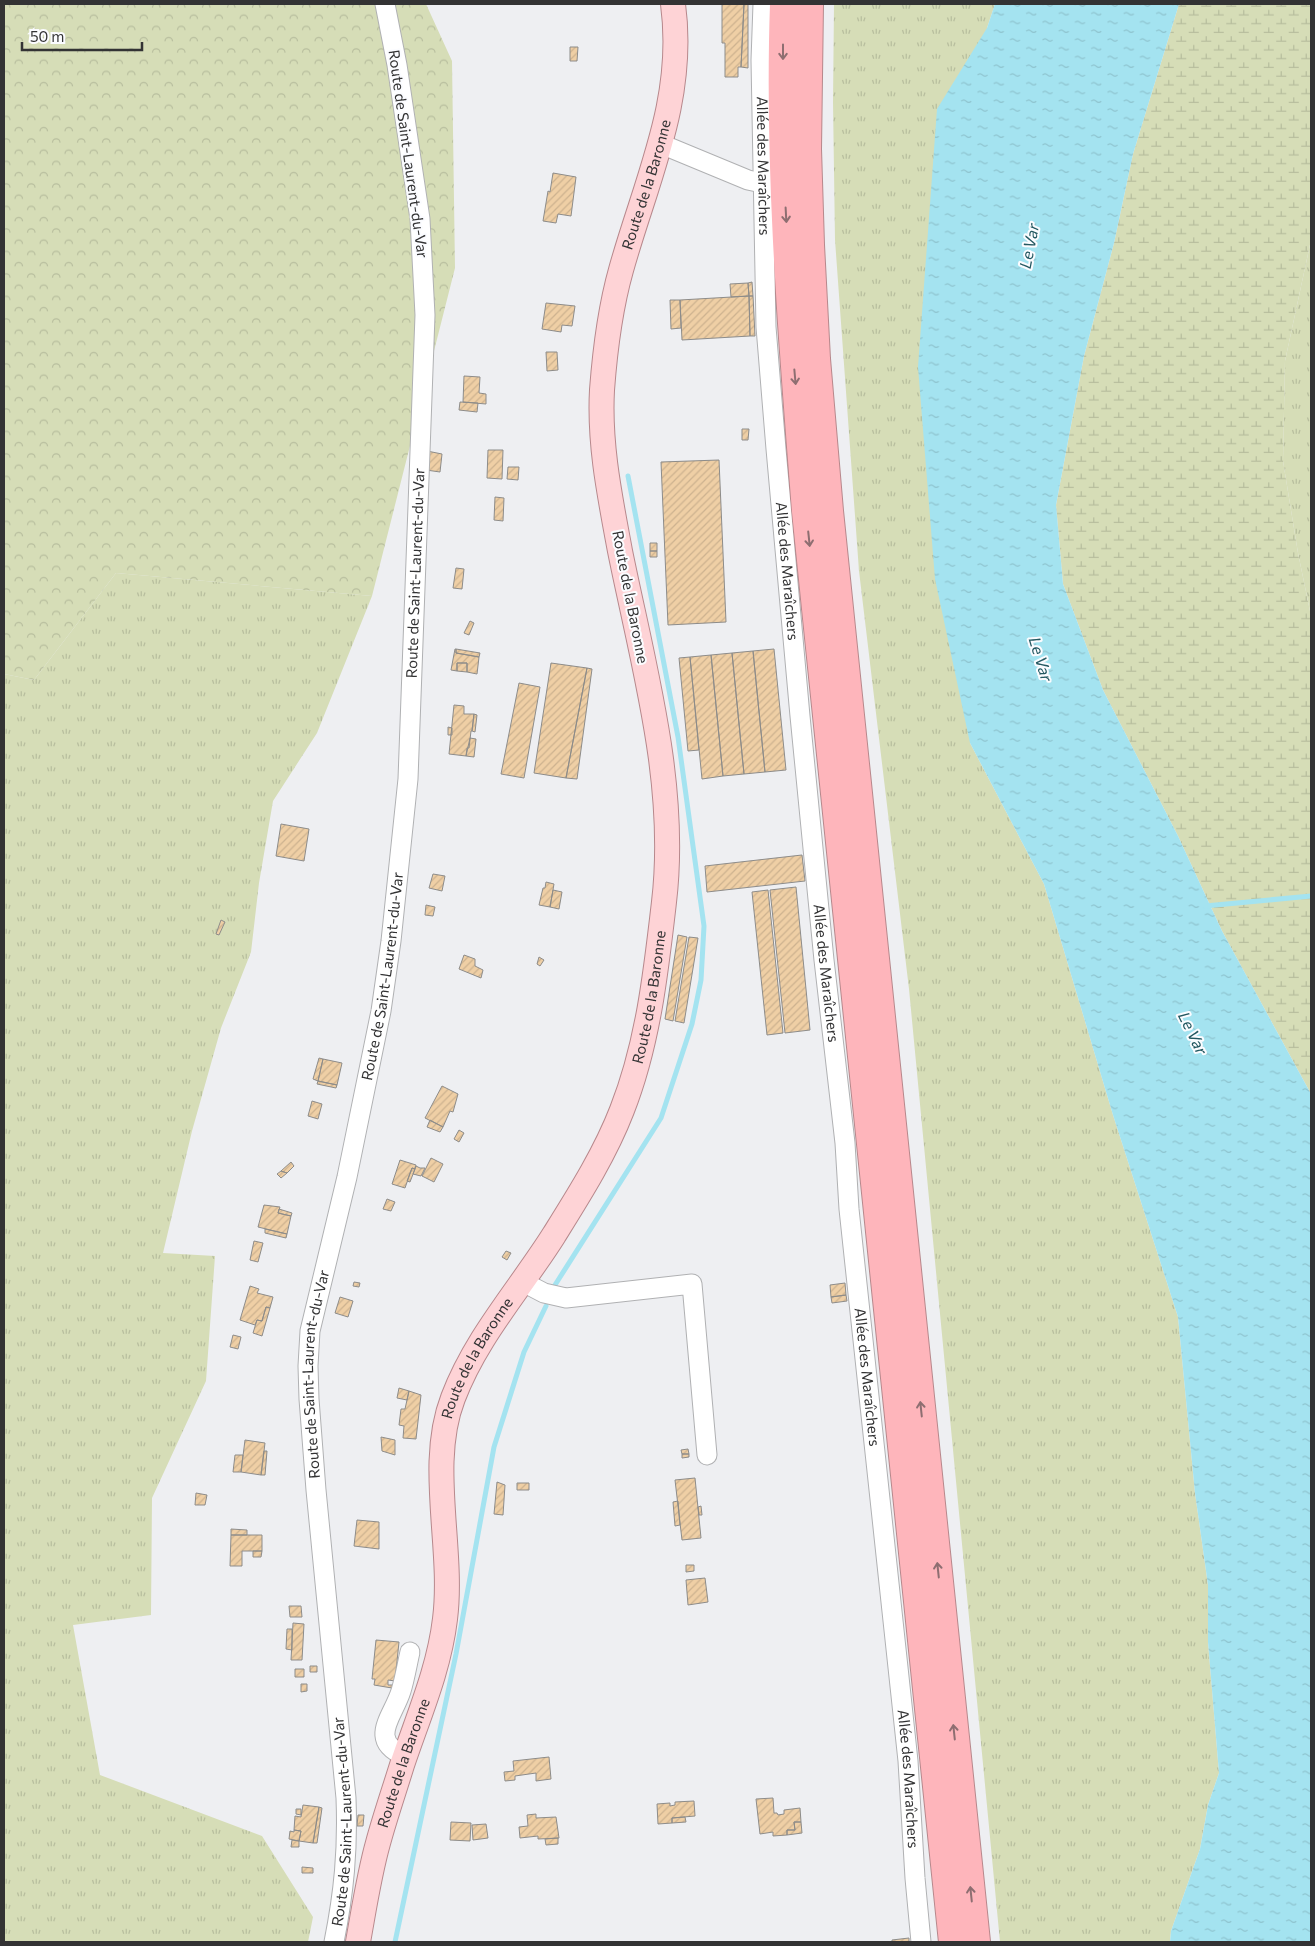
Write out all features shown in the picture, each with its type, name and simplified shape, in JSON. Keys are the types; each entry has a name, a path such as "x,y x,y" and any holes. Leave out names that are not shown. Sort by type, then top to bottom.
{"highway":[{"path":"784,4 783,159 794,358 806,501 953,1942"},
{"path":"809,4 807,149 816,359 976,1942"}],"main road":[{"name":"Route de la Baronne","path":"358,1942 377,1845 436,1663 445,1618 446,1547 442,1442 450,1404 464,1371 486,1332 550,1241 592,1172 611,1136 624,1107 646,1029 665,895 667,810 653,710 606,479 601,417 612,305 661,144 669,109 676,60 672,4"}],"street":[{"name":"Route de Saint-Laurent-du-Var","path":"334,1942 346,1873 348,1835 308,1399 310,1330 347,1177 381,1012 391,942 408,779 424,346 423,258 420,219 397,65 385,4"},
{"name":"Allée des Maraîchers","path":"762,4 760,60 766,327 778,479 823,950 845,1143 849,1208 908,1761 921,1942"},
{"path":"661,144 748,180 762,183"},
{"path":"521,1281 544,1293 566,1298 692,1284 707,1455"},
{"path":"405,1756 395,1752 387,1745 385,1726 401,1692 410,1652"}],"green space":[{"path":"4,4 426,4 452,61 455,268 372,596 116,573 34,680 4,674"},
{"path":"834,4 995,4 987,28 970,743 1044,884 1113,1115 1178,1317 1195,1493 1208,1585 1208,1642 1219,1773 1208,1805 1200,1849 1171,1931 1170,1942 1000,1942 909,989 859,571 835,240"},
{"path":"1179,4 1311,4 1311,240 1285,361 1283,461 1298,553 1311,616 1311,1094 1222,931 1178,836 1103,690 1063,584 1056,505 1084,356 1114,243 1133,154"},
{"path":"1311,240 1311,616 1298,553 1283,461 1285,361"},
{"path":"116,573 372,596 317,733 273,801 259,883 251,952 221,1028 192,1131 163,1253 215,1256 206,1381 152,1498 151,1615 73,1625 100,1775 262,1836 313,1917 308,1942 4,1942 4,674 34,680"}],"water":[{"name":"Le Var","path":"995,4 1179,4 1133,154 1114,243 1084,356 1056,505 1063,584 1103,690 1178,836 1222,931 1311,1094 1311,1942 1170,1942 1171,1931 1200,1849 1208,1805 1219,1773 1208,1642 1208,1585 1195,1493 1178,1317 1113,1115 1044,884 970,743 935,579 918,367 937,109 987,28"}],"building":[{"path":"722,4 744,4 741,67 738,67 738,77 725,77 725,43 722,43"},
{"path":"744,4 748,4 748,68 741,67"},
{"path":"570,47 578,47 577,61 570,61"},
{"path":"553,173 576,177 571,216 558,214 556,223 543,221"},
{"path":"752,282 753,296 749,296 748,283"},
{"path":"748,283 749,296 731,297 730,284"},
{"path":"749,296 753,296 755,336 750,336"},
{"path":"749,296 750,336 682,340 680,300"},
{"path":"670,300 680,300 681,328 671,329"},
{"path":"546,303 575,306 572,326 562,325 561,332 542,329"},
{"path":"546,352 557,352 558,370 547,371"},
{"path":"464,376 480,377 479,393 486,394 486,404 463,402"},
{"path":"460,402 478,403 477,412 459,410"},
{"path":"742,429 749,429 748,440 742,440"},
{"path":"488,450 503,450 502,479 487,478"},
{"path":"427,451 442,454 440,472 426,470"},
{"path":"719,460 726,622 668,625 661,462"},
{"path":"508,467 519,467 518,480 507,479"},
{"path":"495,497 504,498 503,521 494,520"},
{"path":"650,543 657,543 657,551 650,551"},
{"path":"650,551 657,551 657,557 650,557"},
{"path":"456,568 464,569 462,589 453,588"},
{"path":"470,621 474,623 469,635 464,633"},
{"path":"455,649 456,653 479,657 477,674 467,672 467,663 457,663 457,671 451,670"},
{"path":"456,649 480,653 479,657 456,653"},
{"path":"774,649 786,770 765,772 753,651"},
{"path":"753,651 765,772 744,774 732,653"},
{"path":"732,653 744,774 723,776 711,655"},
{"path":"711,655 723,776 702,779 690,657"},
{"path":"690,657 699,750 688,751 679,658"},
{"path":"457,663 467,663 467,672 457,671"},
{"path":"551,663 587,668 566,778 534,773"},
{"path":"587,668 592,669 577,779 566,778"},
{"path":"519,683 540,687 524,778 501,774"},
{"path":"454,705 464,706 464,714 474,714 466,756 449,754"},
{"path":"474,714 477,715 475,732 472,731"},
{"path":"448,727 452,728 452,735 448,735"},
{"path":"470,738 476,739 474,757 466,756"},
{"path":"281,824 309,829 304,861 276,856"},
{"path":"802,855 805,881 707,892 705,866"},
{"path":"433,874 445,876 442,891 429,888"},
{"path":"546,882 554,884 550,907 539,905"},
{"path":"796,887 810,1030 785,1033 770,890"},
{"path":"553,890 562,892 559,909 550,907"},
{"path":"768,890 783,1033 767,1035 752,892"},
{"path":"426,905 435,907 433,916 425,915"},
{"path":"221,920 225,922 219,935 216,934"},
{"path":"678,935 687,937 673,1021 665,1019"},
{"path":"689,937 698,938 684,1023 675,1021"},
{"path":"464,955 475,959 475,966 483,970 481,978 459,969"},
{"path":"539,957 544,960 540,966 537,964"},
{"path":"319,1058 323,1059 318,1081 313,1079"},
{"path":"323,1059 342,1063 337,1085 318,1081"},
{"path":"318,1081 337,1085 336,1088 317,1084"},
{"path":"442,1086 458,1094 453,1112 450,1111 443,1127 425,1118"},
{"path":"312,1101 322,1104 318,1119 308,1116"},
{"path":"430,1120 443,1127 440,1132 427,1127"},
{"path":"459,1130 464,1133 459,1142 454,1139"},
{"path":"431,1158 443,1164 434,1182 422,1176"},
{"path":"400,1160 416,1165 415,1169 412,1168 405,1188 392,1184"},
{"path":"291,1162 294,1166 287,1173 281,1171"},
{"path":"416,1166 425,1168 421,1176 413,1174"},
{"path":"412,1168 415,1169 410,1182 407,1181"},
{"path":"281,1171 287,1173 281,1178 277,1174"},
{"path":"387,1199 395,1202 391,1211 383,1209"},
{"path":"264,1205 280,1207 278,1213 291,1216 287,1234 258,1227"},
{"path":"279,1209 292,1213 291,1216 278,1213"},
{"path":"265,1229 287,1234 286,1238 265,1233"},
{"path":"254,1241 263,1243 258,1262 250,1260"},
{"path":"506,1251 511,1253 507,1260 502,1257"},
{"path":"354,1282 360,1283 359,1287 353,1286"},
{"path":"845,1283 846,1295 831,1297 830,1285"},
{"path":"250,1286 259,1289 257,1293 273,1297 270,1308 266,1307 262,1321 257,1320 255,1325 240,1320"},
{"path":"846,1295 847,1301 832,1303 831,1297"},
{"path":"340,1297 353,1301 348,1317 335,1313"},
{"path":"266,1307 270,1308 262,1336 253,1333 257,1320 262,1321"},
{"path":"233,1335 241,1337 238,1349 230,1347"},
{"path":"399,1388 409,1391 407,1400 397,1398"},
{"path":"409,1391 421,1395 416,1439 403,1438 404,1426 399,1425 401,1409 405,1409"},
{"path":"381,1437 395,1440 395,1455 382,1451"},
{"path":"245,1440 265,1443 261,1475 241,1472"},
{"path":"688,1449 689,1454 682,1454 681,1450"},
{"path":"264,1451 267,1451 265,1475 261,1475"},
{"path":"682,1454 689,1454 689,1457 682,1458"},
{"path":"235,1455 243,1455 241,1472 233,1472"},
{"path":"695,1478 701,1538 682,1540 675,1480"},
{"path":"497,1482 505,1485 503,1515 494,1514"},
{"path":"517,1483 529,1483 529,1490 517,1490"},
{"path":"196,1493 207,1495 205,1505 195,1505"},
{"path":"678,1501 680,1525 675,1526 673,1502"},
{"path":"701,1506 702,1515 699,1515 698,1507"},
{"path":"357,1520 379,1522 379,1549 354,1546"},
{"path":"231,1529 247,1530 247,1535 231,1535"},
{"path":"231,1535 262,1535 262,1551 242,1551 242,1566 230,1566"},
{"path":"253,1551 262,1551 261,1557 253,1557"},
{"path":"686,1565 694,1565 694,1571 686,1572"},
{"path":"705,1578 708,1602 688,1605 686,1580"},
{"path":"289,1606 301,1606 302,1617 290,1617"},
{"path":"293,1623 304,1624 302,1660 291,1660"},
{"path":"287,1629 292,1629 292,1650 286,1649"},
{"path":"376,1640 399,1642 395,1681 388,1680 388,1685 393,1685 392,1688 374,1685 375,1679 372,1679"},
{"path":"310,1666 317,1666 317,1672 310,1672"},
{"path":"295,1669 304,1669 304,1677 295,1677"},
{"path":"301,1684 307,1684 307,1691 301,1692"},
{"path":"549,1757 551,1779 536,1781 536,1773 515,1776 515,1780 505,1781 504,1772 514,1771 513,1761"},
{"path":"773,1798 774,1813 778,1815 784,1814 784,1810 800,1808 801,1822 794,1822 795,1830 787,1830 787,1835 773,1836 773,1832 760,1834 756,1799"},
{"path":"694,1801 695,1816 672,1818 672,1823 658,1824 657,1804 670,1803 670,1806 675,1805 675,1802"},
{"path":"303,1805 319,1807 313,1843 299,1841 301,1831 294,1830 295,1816 301,1817"},
{"path":"319,1807 322,1808 317,1843 313,1843"},
{"path":"296,1809 301,1809 301,1815 296,1814"},
{"path":"536,1814 536,1818 556,1817 559,1838 538,1839 538,1836 520,1838 519,1827 528,1826 527,1815"},
{"path":"358,1815 364,1815 363,1826 357,1826"},
{"path":"685,1817 686,1822 672,1823 672,1818"},
{"path":"451,1822 471,1823 470,1841 450,1840"},
{"path":"794,1822 801,1822 802,1833 787,1835 787,1830 795,1830"},
{"path":"486,1824 488,1838 473,1840 472,1825"},
{"path":"294,1830 301,1831 299,1841 289,1839 290,1831 294,1832"},
{"path":"558,1838 558,1844 546,1845 545,1839"},
{"path":"292,1840 299,1841 299,1847 291,1847"},
{"path":"302,1867 313,1868 313,1873 302,1873"},
{"path":"909,1938 909,1942 892,1942 892,1940"}],"waterway":[{"path":"555,1285 661,1118 692,1024 701,980 704,926 678,737 628,476"},
{"path":"1205,906 1311,896"},
{"path":"395,1942 456,1654 494,1447 524,1352 546,1306"}]}
